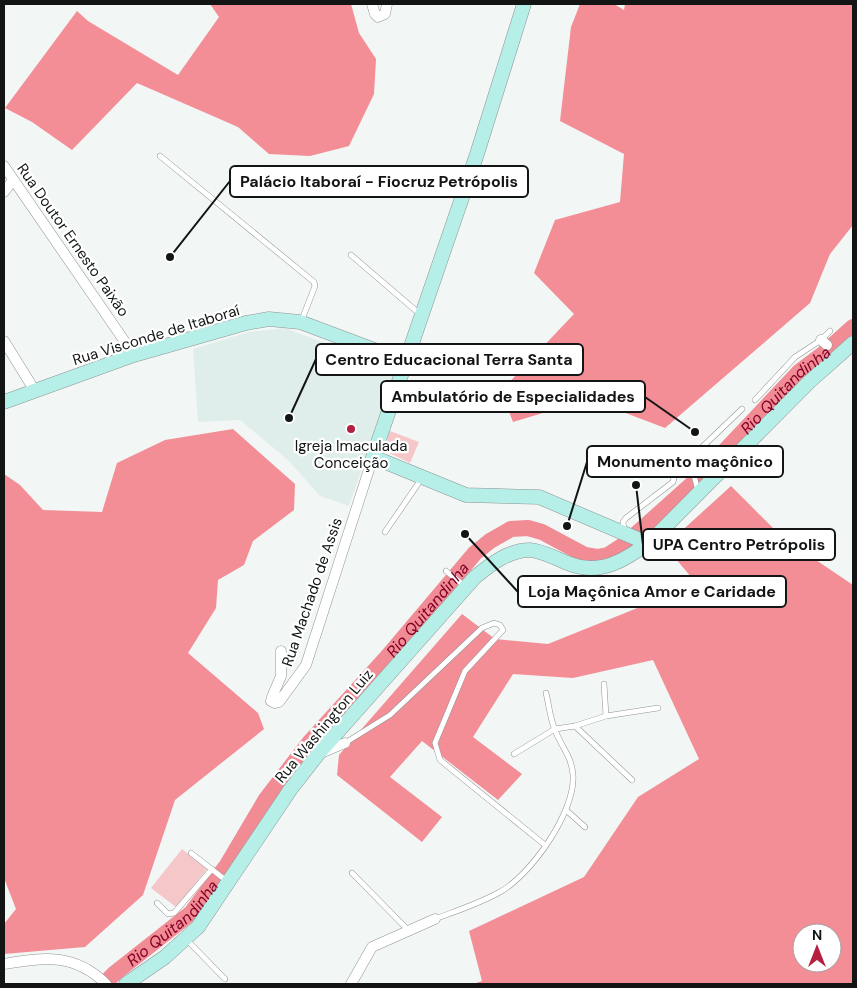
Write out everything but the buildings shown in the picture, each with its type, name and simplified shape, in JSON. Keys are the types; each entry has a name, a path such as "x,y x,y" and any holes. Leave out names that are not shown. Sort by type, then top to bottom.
{"main road":[{"path":"524,4 477,154 422,315 404,361 373,457 466,494 539,497 624,532 643,544"},
{"name":"Rua Visconde de Itaboraí","path":"4,402 134,355 246,323 268,319 300,322 404,361"},
{"name":"Rua Washington Luiz","path":"126,984 186,939 198,927 230,883 290,790 318,754 466,587 494,562 513,553 530,550 588,568 614,564 643,544 699,494 830,348 853,343"}],"street":[{"path":"372,4 378,17 385,14 387,4"},
{"name":"Rua Doutor Ernesto Paixão","path":"4,166 134,355"},
{"path":"4,192 13,180"},
{"path":"4,341 35,391"},
{"name":"Rua Machado de Assis","path":"281,652 282,676 271,700 275,703 279,702 306,665 373,457"},
{"path":"318,754 345,743"},
{"path":"351,984 372,947 410,932 435,919"},
{"path":"4,964 63,959 77,963 102,980"}],"lane":[{"path":"160,156 314,282 315,286 300,322"},
{"path":"351,255 422,315"},
{"path":"755,400 795,357 830,348 830,331"},
{"path":"624,532 623,522 626,518 673,482 675,473 742,409"},
{"path":"690,460 699,494"},
{"path":"385,532 423,478"},
{"path":"446,571 466,587"},
{"path":"345,743 390,715 482,628 494,623 500,625 503,630 465,671 435,743 440,760 545,845"},
{"path":"604,684 606,716"},
{"path":"435,919 500,893 524,874 545,845 566,810 573,776 566,749 554,729 546,693"},
{"path":"514,754 554,729 575,726 606,716 658,708"},
{"path":"575,726 632,780"},
{"path":"566,810 586,827"},
{"path":"191,853 230,883"},
{"path":"157,904 168,914 174,913 212,869"},
{"path":"352,873 410,932"},
{"path":"186,939 225,979"}],"shaded area":[{"path":"210,4 351,4 359,33 376,59 374,94 349,146 310,156 269,154 238,127 137,83 72,150 32,122 5,108 77,11 88,21 178,75 219,17"},
{"path":"580,4 614,4 624,10 625,4 853,4 853,225 830,254 810,303 665,428 589,399 513,422 501,391 574,314 534,273 555,220 620,202 624,154 560,121 571,27"},
{"path":"285,328 396,370 349,506 320,496 288,460 240,420 198,422 193,349 249,332"},
{"path":"233,429 295,484 294,510 253,541 244,565 218,580 216,608 188,653 258,713 264,729 175,800 143,895 85,947 4,954 4,924 16,909 4,878 4,474 20,485 43,510 102,512 117,463 165,440"},
{"path":"390,431 419,442 410,463 387,452 386,443"},
{"path":"731,486 782,537 853,585 853,984 473,984 482,981 469,931 584,877 638,797 699,759 653,660 573,678 513,674 473,737 522,774 498,800 422,741 390,777 442,817 422,842 337,775 339,755 462,614 495,639 548,644 697,584 665,546"},
{"path":"182,849 207,869 176,907 151,888"}],"waterway":[{"name":"Rio Quitandinha","path":"104,984 115,973 191,913 227,865 266,799 309,743 388,656 475,553 490,541 511,529 528,528 542,532 585,555 597,557 608,555 625,544 701,476 799,372 823,354 853,327"}],"place":[{"name":"Palácio Itaboraí - Fiocruz Petrópolis","path":"170,257"},
{"name":"Centro Educacional Terra Santa","path":"289,418"},
{"name":"Igreja Imaculada Conceição","path":"351,429"},
{"name":"Ambulatório de Especialidades","path":"695,432"},
{"name":"UPA Centro Petrópolis","path":"636,485"},
{"name":"Monumento maçônico","path":"567,526"},
{"name":"Loja Maçônica Amor e Caridade","path":"465,534"}]}
